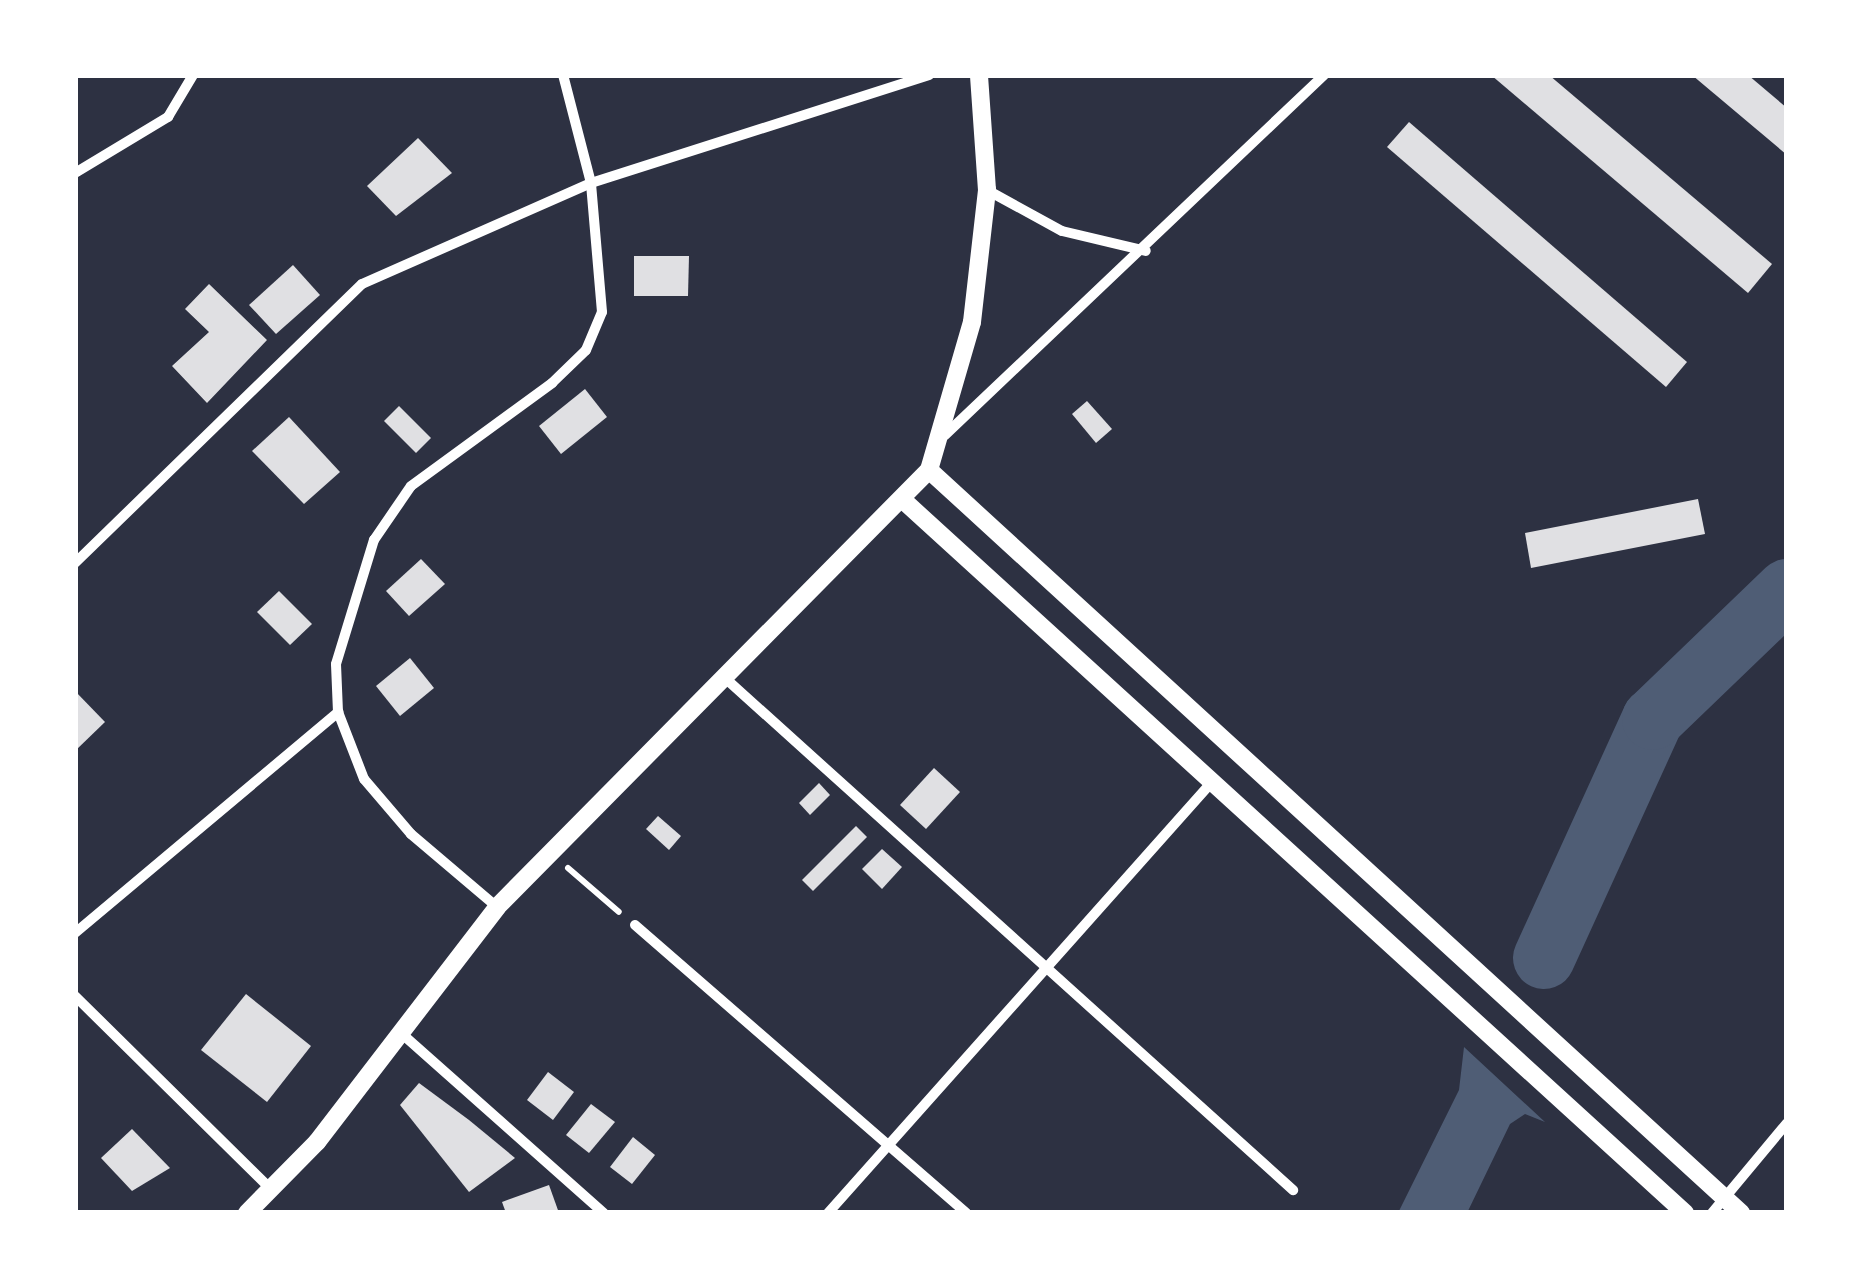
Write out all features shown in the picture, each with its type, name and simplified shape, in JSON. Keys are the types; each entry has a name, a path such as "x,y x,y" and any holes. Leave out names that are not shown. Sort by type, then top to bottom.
{"street":[{"path":"75,172 168,117 193,75"},
{"path":"497,906 388,812 338,712 336,664 352,597 374,540 411,486 586,350 602,312 591,183 563,75"},
{"path":"75,564 362,284 591,183 929,75"},
{"path":"247,1213 272,1189 401,1033 497,906 548,851 904,501 929,470 945,435 972,322 987,190 978,75"},
{"path":"945,435 1146,251 1324,75"},
{"path":"987,190 1062,232 1146,251"},
{"path":"929,470 1718,1206 1741,1213"},
{"path":"904,501 1685,1213"},
{"path":"725,678 1292,1190"},
{"path":"75,933 338,712"},
{"path":"828,1213 1211,783"},
{"path":"634,926 966,1213"},
{"path":"75,996 272,1189"},
{"path":"401,1033 604,1213"},
{"path":"1718,1206 1787,1123"}],"path":[{"path":"548,851 634,926"}],"water":[{"path":"1464,1047 1545,1122 1525,1114 1510,1124 1467,1213 1398,1213 1459,1090"}],"building":[{"path":"1491,75 1549,75 1772,264 1748,293"},
{"path":"1692,75 1748,75 1787,108 1787,155"},
{"path":"1409,122 1687,362 1666,387 1387,147"},
{"path":"418,138 452,173 396,216 367,186"},
{"path":"634,256 689,256 688,296 634,296"},
{"path":"293,265 320,295 276,334 249,305"},
{"path":"209,284 267,340 207,403 172,366 209,332 185,309"},
{"path":"585,389 607,417 561,454 539,426"},
{"path":"1087,401 1112,429 1096,443 1072,414"},
{"path":"399,406 431,438 416,453 384,421"},
{"path":"289,417 340,472 304,504 252,451"},
{"path":"1698,499 1705,534 1531,568 1525,533"},
{"path":"421,559 445,584 409,616 386,591"},
{"path":"279,591 312,624 290,645 257,612"},
{"path":"410,658 434,688 400,716 376,686"},
{"path":"75,691 105,722 75,751"},
{"path":"934,768 960,792 926,829 900,805"},
{"path":"819,783 830,795 810,815 799,803"},
{"path":"658,816 681,836 669,850 646,829"},
{"path":"856,826 867,837 813,891 802,880"},
{"path":"882,849 902,867 882,889 862,869"},
{"path":"246,994 311,1046 267,1102 201,1050"},
{"path":"548,1072 574,1092 553,1120 527,1100"},
{"path":"419,1083 515,1158 469,1192 400,1105"},
{"path":"591,1104 615,1122 589,1153 566,1135"},
{"path":"132,1129 170,1168 132,1191 101,1158"},
{"path":"633,1137 655,1155 632,1184 610,1167"},
{"path":"549,1185 559,1213 506,1213 502,1202"}],"waterway":[{"path":"1544,958 1653,719 1787,590"}]}
